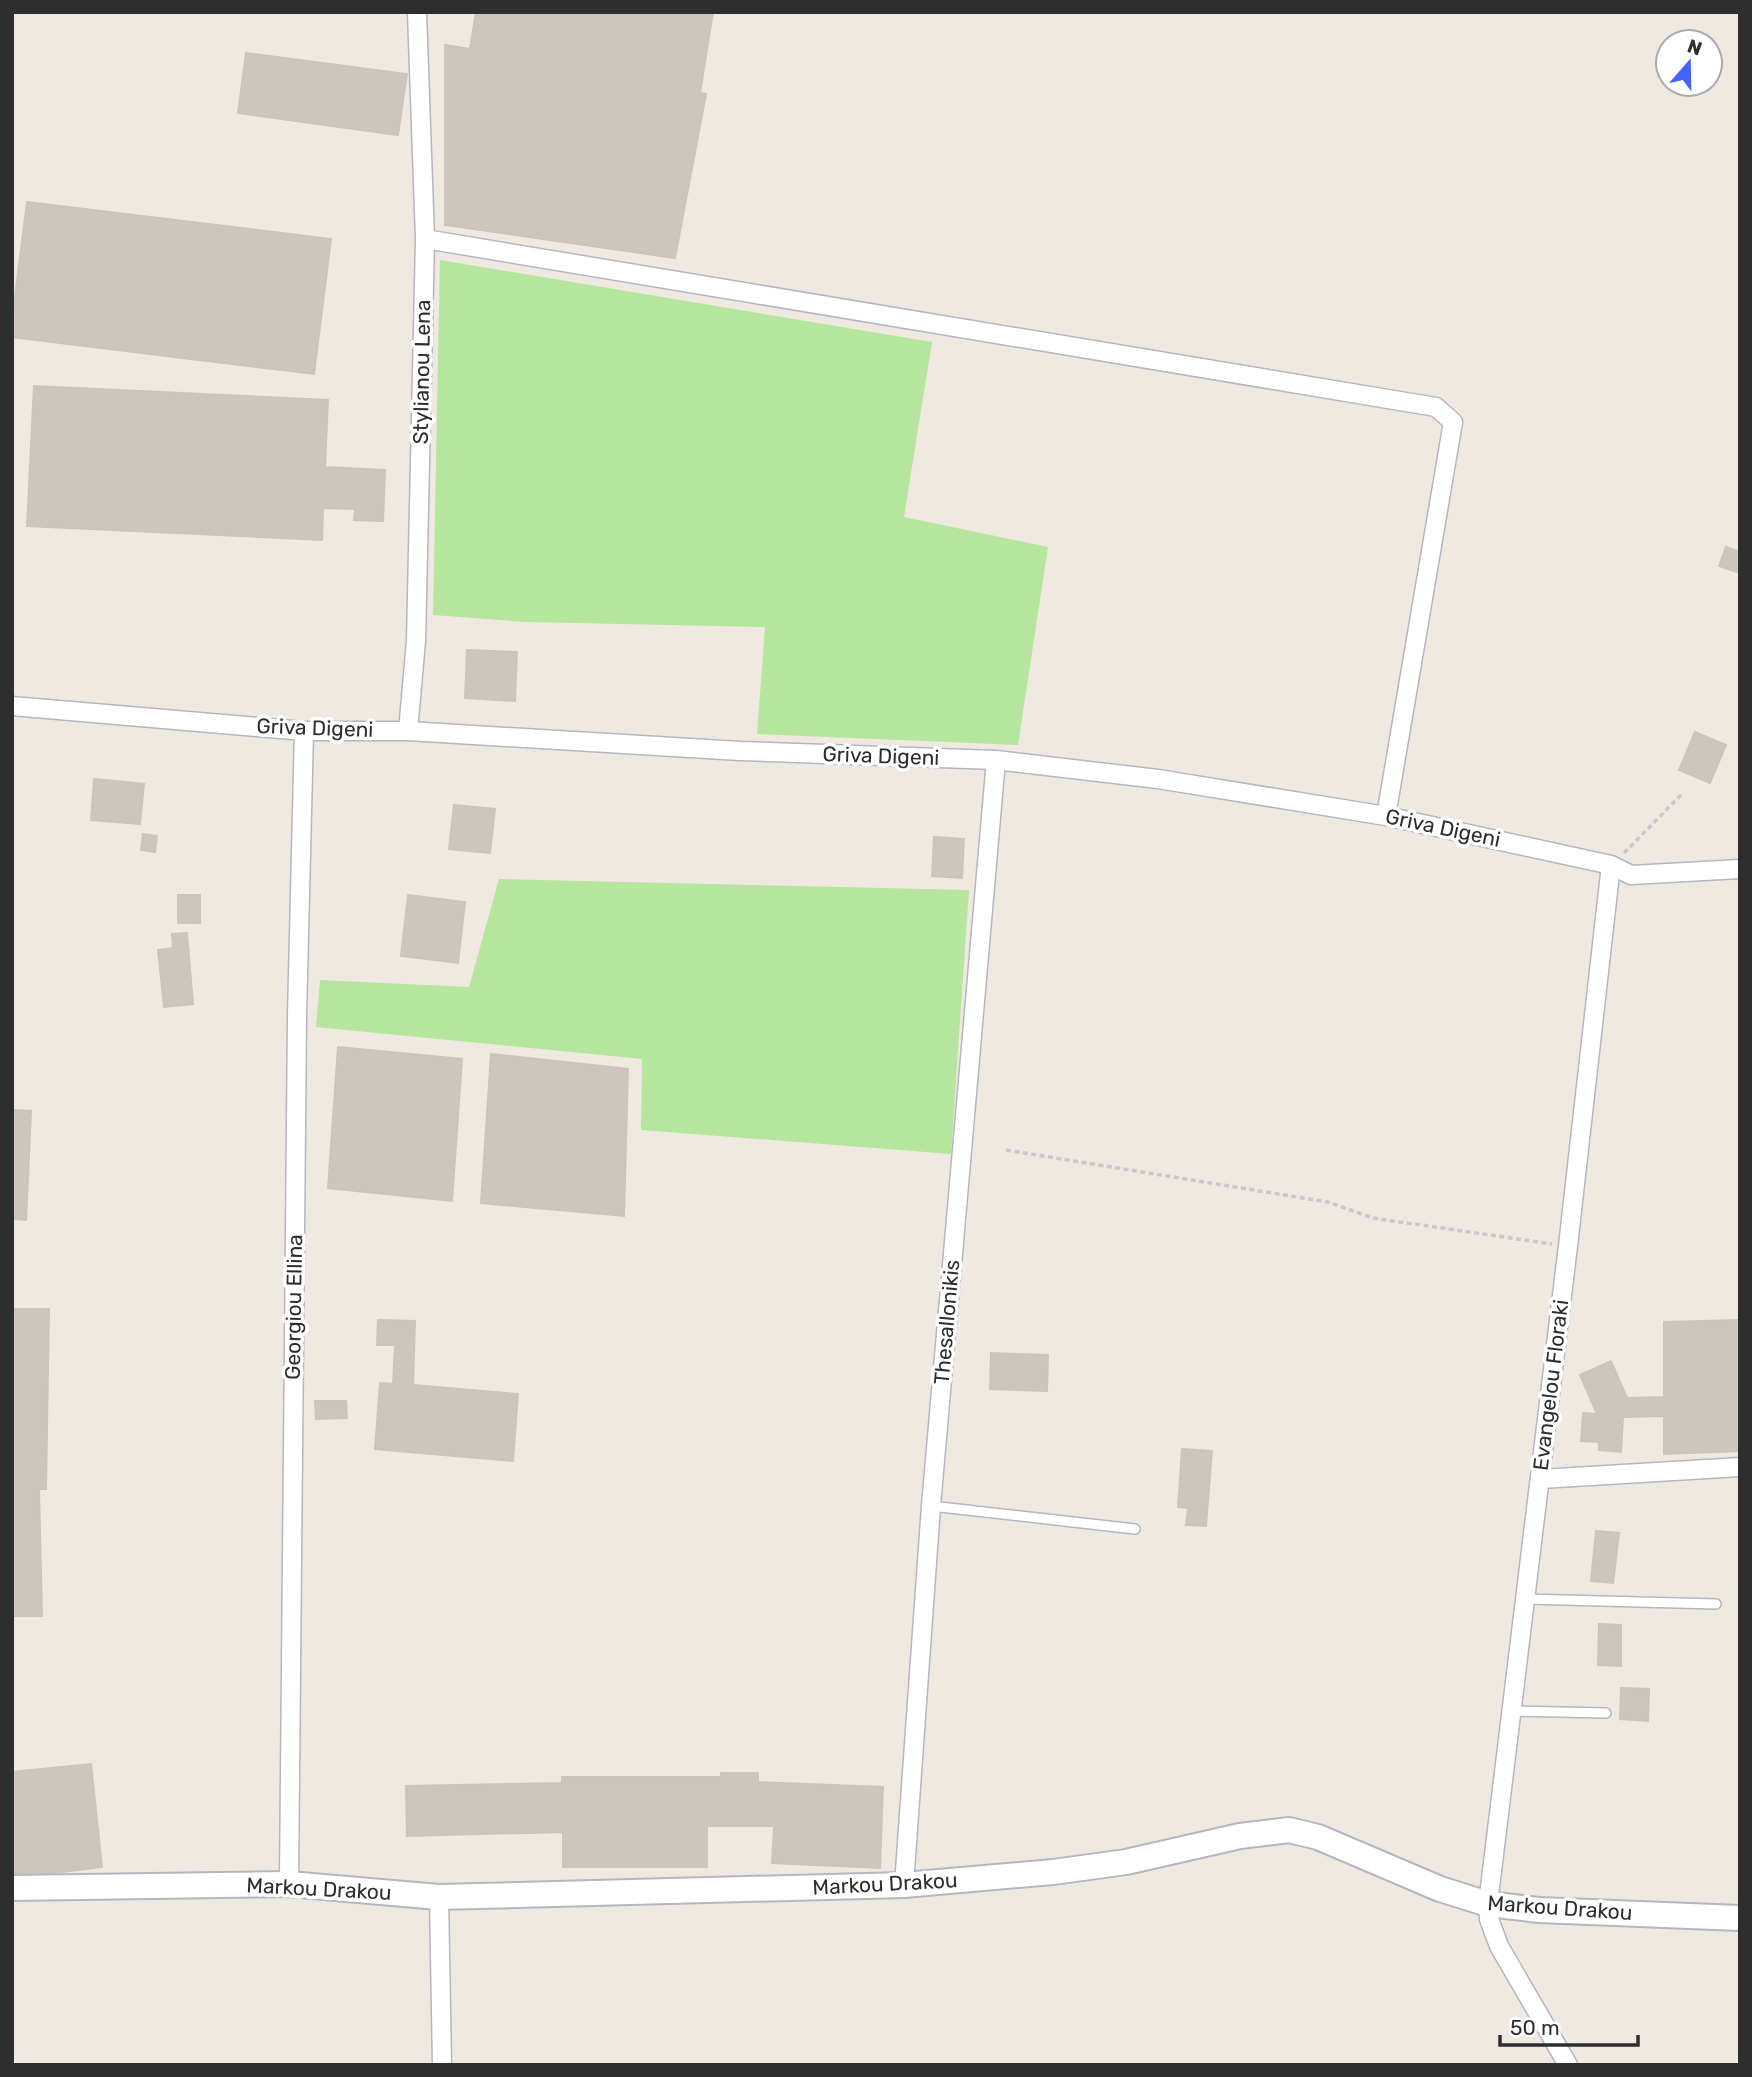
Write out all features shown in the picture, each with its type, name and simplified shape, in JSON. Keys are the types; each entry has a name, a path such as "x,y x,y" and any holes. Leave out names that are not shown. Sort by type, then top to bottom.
{"street":[{"name":"Stylianou Lena","path":"408,731 416,641 425,239 418,12"},
{"path":"425,239 1436,407 1453,422 1385,816"},
{"name":"Griva Digeni","path":"12,706 304,731 408,731 740,751 996,760 1158,779 1385,816 1611,865 1631,875 1740,869"},
{"name":"Georgiou Ellina","path":"289,1884 297,1030 304,731"},
{"name":"Thesallonikis","path":"904,1885 931,1506 996,760"},
{"name":"Evangelou Floraki","path":"1488,1904 1568,1247 1611,865"},
{"path":"1540,1479 1740,1467"},
{"name":"Markou Drakou","path":"12,1888 289,1884 439,1897 904,1885 1126,1862 1240,1836 1289,1830 1318,1837 1440,1889 1488,1904 1539,1910 1740,1919"},
{"path":"439,1897 442,2065"},
{"path":"1488,1904 1489,1919 1499,1946 1568,2065"}],"lane":[{"path":"931,1506 1135,1529"},
{"path":"1525,1599 1716,1604"},
{"path":"1511,1711 1606,1713"}],"path":[{"path":"1611,865 1681,795"},
{"path":"1006,1150 1328,1202 1373,1218 1568,1247"}],"green space":[{"path":"440,260 932,342 904,517 1048,547 1018,745 757,734 765,627 526,622 433,615"},
{"path":"499,879 969,890 951,1154 641,1130 642,1059 316,1027 320,980 469,987"}],"building":[{"path":"476,12 713,12 700,93 706,94 675,258 445,225 445,45 470,49"},
{"path":"246,53 407,74 398,135 238,113"},
{"path":"27,202 331,239 314,374 12,337"},
{"path":"34,386 328,400 325,467 385,470 383,521 354,520 355,509 323,508 322,540 27,526"},
{"path":"1726,547 1740,552 1740,573 1719,566"},
{"path":"467,650 517,652 515,701 465,698"},
{"path":"1695,732 1726,745 1710,783 1679,770"},
{"path":"94,779 144,784 140,824 91,820"},
{"path":"454,805 495,809 490,853 449,849"},
{"path":"143,834 157,836 155,852 141,850"},
{"path":"934,837 964,839 962,878 932,876"},
{"path":"178,895 200,895 200,923 178,923"},
{"path":"408,895 465,902 458,963 401,956"},
{"path":"187,933 193,1004 164,1007 158,950 173,948 172,934"},
{"path":"338,1047 462,1059 452,1201 328,1188"},
{"path":"491,1054 628,1069 624,1216 481,1203"},
{"path":"12,1110 31,1111 26,1220 12,1219"},
{"path":"12,1309 49,1309 46,1489 39,1489 42,1616 12,1616"},
{"path":"378,1320 415,1321 413,1385 518,1394 513,1461 375,1449 380,1383 393,1384 395,1345 377,1345"},
{"path":"1740,1320 1740,1451 1664,1454 1664,1416 1623,1417 1621,1452 1599,1450 1599,1442 1581,1441 1583,1413 1597,1414 1580,1375 1611,1361 1627,1398 1664,1397 1664,1322"},
{"path":"991,1353 1048,1355 1047,1391 990,1389"},
{"path":"315,1401 346,1401 347,1418 316,1419"},
{"path":"1182,1449 1212,1451 1206,1526 1186,1525 1188,1508 1178,1507"},
{"path":"1596,1531 1619,1533 1613,1583 1591,1581"},
{"path":"1599,1624 1621,1625 1621,1666 1598,1665"},
{"path":"1621,1688 1649,1689 1648,1721 1620,1719"},
{"path":"91,1764 102,1867 55,1873 12,1873 12,1772"},
{"path":"721,1773 758,1773 758,1782 883,1787 880,1868 772,1863 774,1826 707,1826 707,1867 563,1867 563,1832 407,1836 406,1786 562,1783 562,1777 721,1777"}]}
